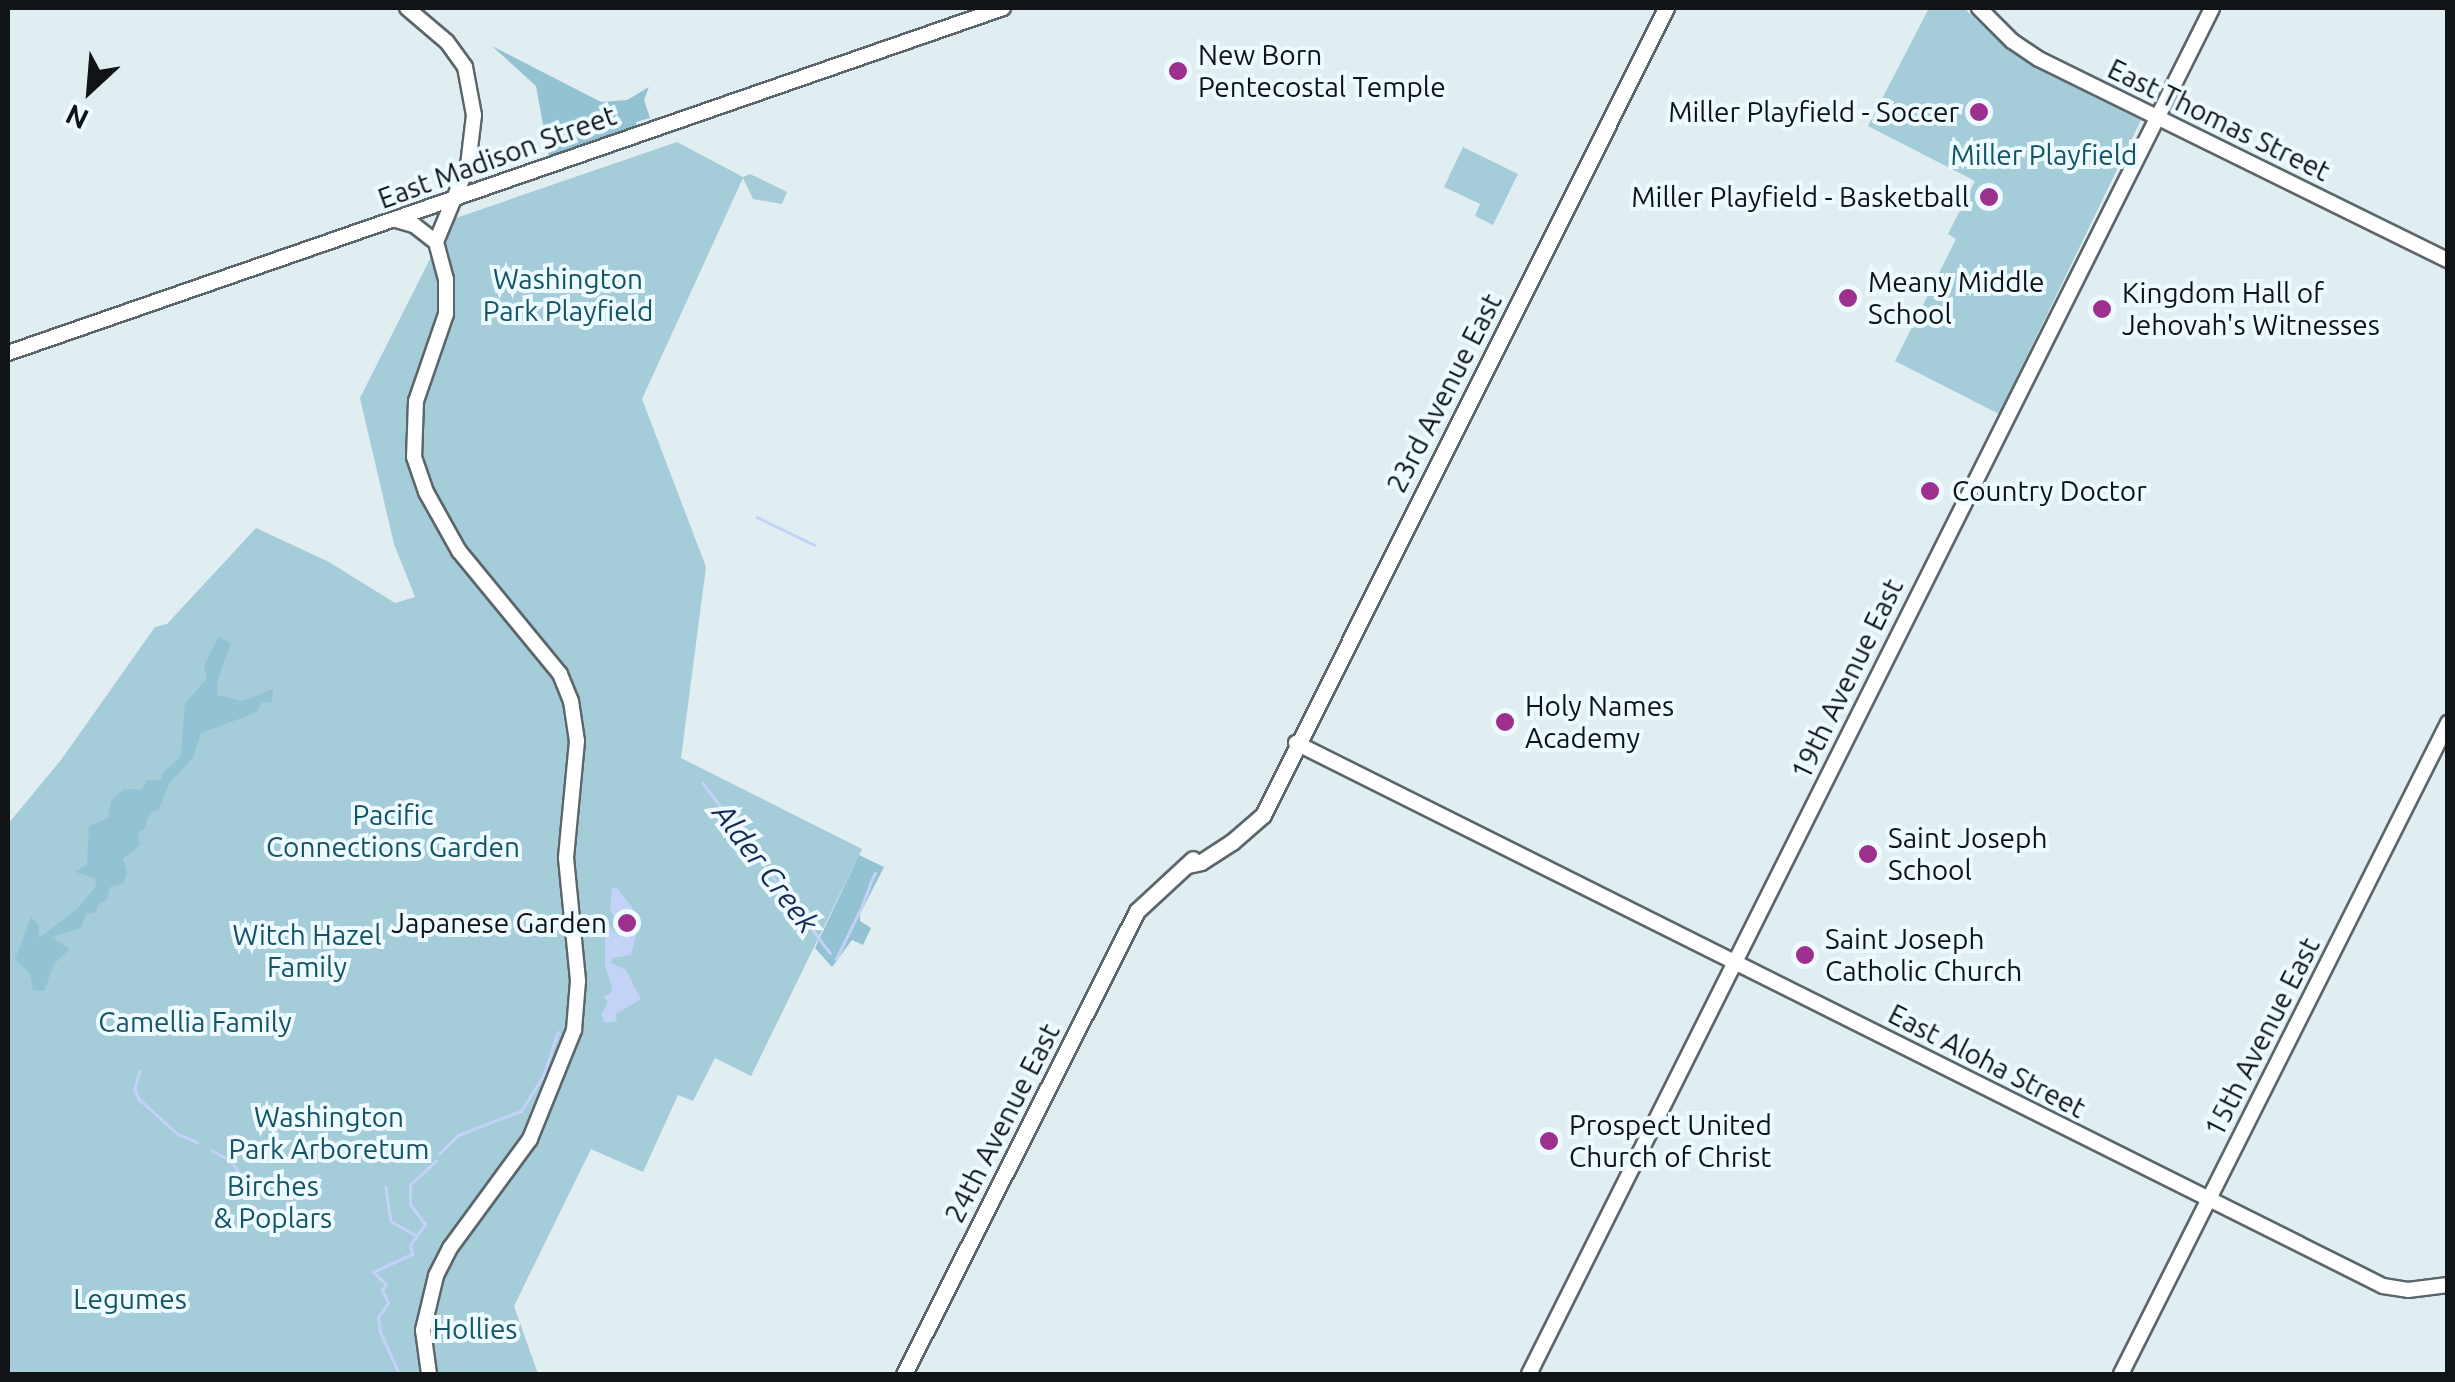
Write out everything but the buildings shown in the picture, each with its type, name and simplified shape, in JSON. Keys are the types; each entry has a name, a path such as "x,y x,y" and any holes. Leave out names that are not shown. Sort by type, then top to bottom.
{"main road":[{"name":"23rd Avenue East","path":"1188,865 1248,825 1268,800 1666,8"},
{"name":"24th Avenue East","path":"904,1374 1129,925 1149,896 1188,865"}],"street":[{"path":"407,8 446,42 471,81 470,158 436,242"},
{"name":"East Madison Street","path":"8,353 984,11 1003,8"},
{"name":"East Thomas Street","path":"1979,8 2023,50 2448,260"},
{"name":"19th Avenue East","path":"1529,1374 2212,8"},
{"path":"470,158 501,181"},
{"path":"396,220 414,224 436,242 446,278 446,314 416,401 412,449 426,492 459,550 553,664 570,701 577,741 566,878 578,1002 567,1056 537,1126 436,1276 423,1330 428,1374"},
{"name":"15th Avenue East","path":"2122,1374 2448,723"},
{"name":"East Aloha Street","path":"1296,743 2383,1286 2408,1290 2448,1284"}],"green space":[{"name":"Miller Playfield","path":"1929,8 1964,8 2007,49 2034,67 2141,120 1999,414 1895,361 1956,239 1948,234 1975,181 1868,126"},
{"name":"Washington Park Arboretum","path":"677,142 743,177 750,174 787,192 782,204 753,199 743,178 642,399 706,567 681,758 862,849 751,1076 715,1058 693,1101 678,1095 643,1172 591,1149 514,1306 538,1374 8,1374 8,824 61,760 155,627 167,624 256,528 329,562 395,603 415,597 394,544 360,398 434,251 447,238 456,218"},
{"path":"1463,147 1518,174 1493,225 1475,216 1480,204 1444,187"}],"shaded area":[{"path":"492,46 601,102 627,100 649,87 644,100 650,118 636,122 637,128 549,158 536,86"},
{"path":"219,636 231,643 218,679 217,695 243,701 273,689 272,702 261,703 258,711 201,733 193,758 170,782 159,809 149,814 145,828 138,833 140,845 123,859 127,874 123,884 110,887 107,900 98,904 96,912 86,914 81,928 51,937 70,949 54,964 44,991 33,990 30,974 15,959 31,917 39,925 39,938 77,909 96,886 95,878 75,872 87,865 89,826 108,818 111,801 124,789 142,789 147,780 162,780 162,774 181,756 185,703 207,679 204,666"},
{"path":"859,855 884,867 860,914 860,921 871,928 863,945 852,940 832,967 815,948"},
{"path":"612,888 617,888 632,907 636,935 631,955 613,958 611,963 626,970 641,999 616,1014 617,1021 605,1023 601,1015 608,1002 604,997 611,993 612,986 605,966 605,920 615,933 618,926 610,909"}],"waterway":[{"path":"757,517 815,545"},
{"name":"Alder Creek","path":"703,783 830,953"},
{"name":"Alder Creek","path":"869,886 875,873"},
{"name":"Alder Creek","path":"862,905 869,888"},
{"name":"Alder Creek","path":"836,959 862,906"},
{"path":"439,1154 458,1135 521,1111 543,1076 558,1032"},
{"path":"140,1071 135,1089 139,1099 178,1134 197,1142"},
{"path":"211,1150 230,1160 247,1183 260,1183"},
{"path":"399,1374 380,1332 378,1317 388,1303 382,1290 386,1285 373,1272 412,1254 410,1245 425,1224 410,1205 410,1185 436,1161"},
{"path":"266,1183 281,1188 319,1175"},
{"path":"386,1187 391,1221 415,1235"}],"place":[{"name":"New Born Pentecostal Temple","path":"1178,71"},
{"name":"Miller Playfield - Soccer","path":"1979,112"},
{"name":"Miller Playfield - Basketball","path":"1989,197"},
{"name":"Meany Middle School","path":"1848,298"},
{"name":"Kingdom Hall of Jehovah's Witnesses","path":"2102,309"},
{"name":"Country Doctor","path":"1930,491"},
{"name":"Holy Names Academy","path":"1505,722"},
{"name":"Saint Joseph School","path":"1868,854"},
{"name":"Japanese Garden","path":"627,923"},
{"name":"Saint Joseph Catholic Church","path":"1805,955"},
{"name":"Prospect United Church of Christ","path":"1549,1141"}],"park label":[{"name":"Washington Park Playfield","path":"568,295"},
{"name":"Pacific Connections Garden","path":"393,831"},
{"name":"Witch Hazel Family","path":"307,951"},
{"name":"Camellia Family","path":"195,1022"},
{"name":"Birches & Poplars","path":"273,1202"},
{"name":"Legumes","path":"130,1299"},
{"name":"Hollies","path":"475,1329"}]}
